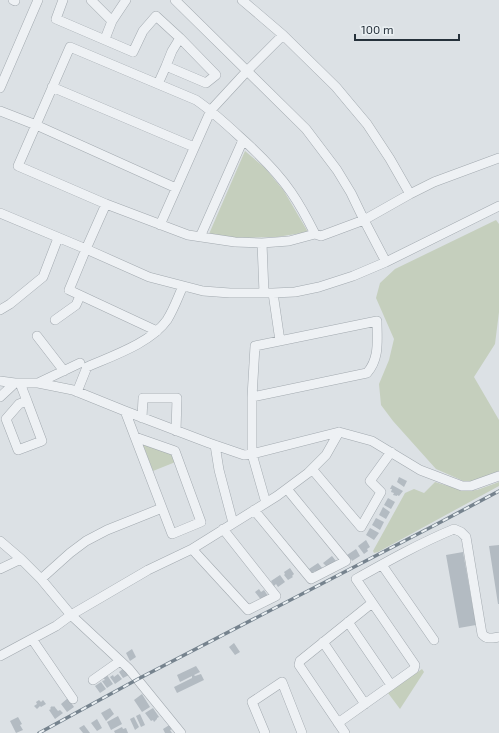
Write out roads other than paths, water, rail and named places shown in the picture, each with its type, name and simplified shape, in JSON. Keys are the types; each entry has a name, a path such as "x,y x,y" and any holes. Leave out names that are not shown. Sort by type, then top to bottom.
{"street":[{"path":"0,88 38,0"},
{"path":"63,0 56,18 133,52 143,31 156,16 216,75 206,83 166,66"},
{"path":"91,0 112,21"},
{"path":"105,39 112,21 126,0"},
{"path":"175,0 306,129 337,170 351,192 386,262"},
{"path":"242,0 283,35 336,87 367,124 390,159 410,194"},
{"path":"160,225 211,110 283,35"},
{"path":"158,84 172,51 180,38"},
{"path":"315,234 301,208 273,169 211,110 196,100 70,47 18,166 106,204 188,235 235,242 262,243 289,241 315,234 321,236 364,220 434,182 499,158"},
{"path":"52,87 194,147"},
{"path":"0,111 36,125 176,188"},
{"path":"200,237 243,140"},
{"path":"106,204 69,290 157,330"},
{"path":"0,213 149,277 203,291 269,293 294,292 319,287 353,276 386,262 499,206"},
{"path":"0,310 10,304 42,277 58,238"},
{"path":"262,243 269,293 280,341"},
{"path":"77,392 87,367 136,346 166,321 183,286"},
{"path":"56,320 76,305 80,296"},
{"path":"252,397 367,374 372,368 378,352 377,321 255,346 252,397 252,454 266,503"},
{"path":"37,336 64,371"},
{"path":"38,383 80,363"},
{"path":"0,381 38,383 73,390 125,412 244,455 339,432 372,441 420,470 462,486 471,486 499,476"},
{"path":"0,396 18,383"},
{"path":"18,383 27,401 42,441 18,450 6,419 19,404 27,401"},
{"path":"142,418 143,398 177,398 176,431"},
{"path":"125,412 172,534 201,522 175,451 135,437"},
{"path":"0,656 56,626 71,615 148,570 192,549 266,503 287,489 312,469 326,455 339,432"},
{"path":"215,445 219,470 233,523"},
{"path":"312,469 361,527 381,492 370,481 391,452"},
{"path":"254,510 311,579 346,561 287,489"},
{"path":"41,579 86,541 107,530 162,508"},
{"path":"192,549 248,610 276,596 223,529"},
{"path":"338,722 414,669 415,665 356,579 434,537 454,529 461,532 466,537 482,634 488,638 499,637"},
{"path":"0,541 41,579 71,615 129,669 181,733"},
{"path":"0,569 21,559"},
{"path":"382,565 434,640"},
{"path":"345,733 299,665 300,661 372,603"},
{"path":"348,622 391,685"},
{"path":"32,639 73,699"},
{"path":"323,642 365,704"},
{"path":"93,680 120,661"},
{"path":"265,733 252,702 282,682 302,733"}],"railway":[{"path":"39,733 138,679 499,491"}]}
